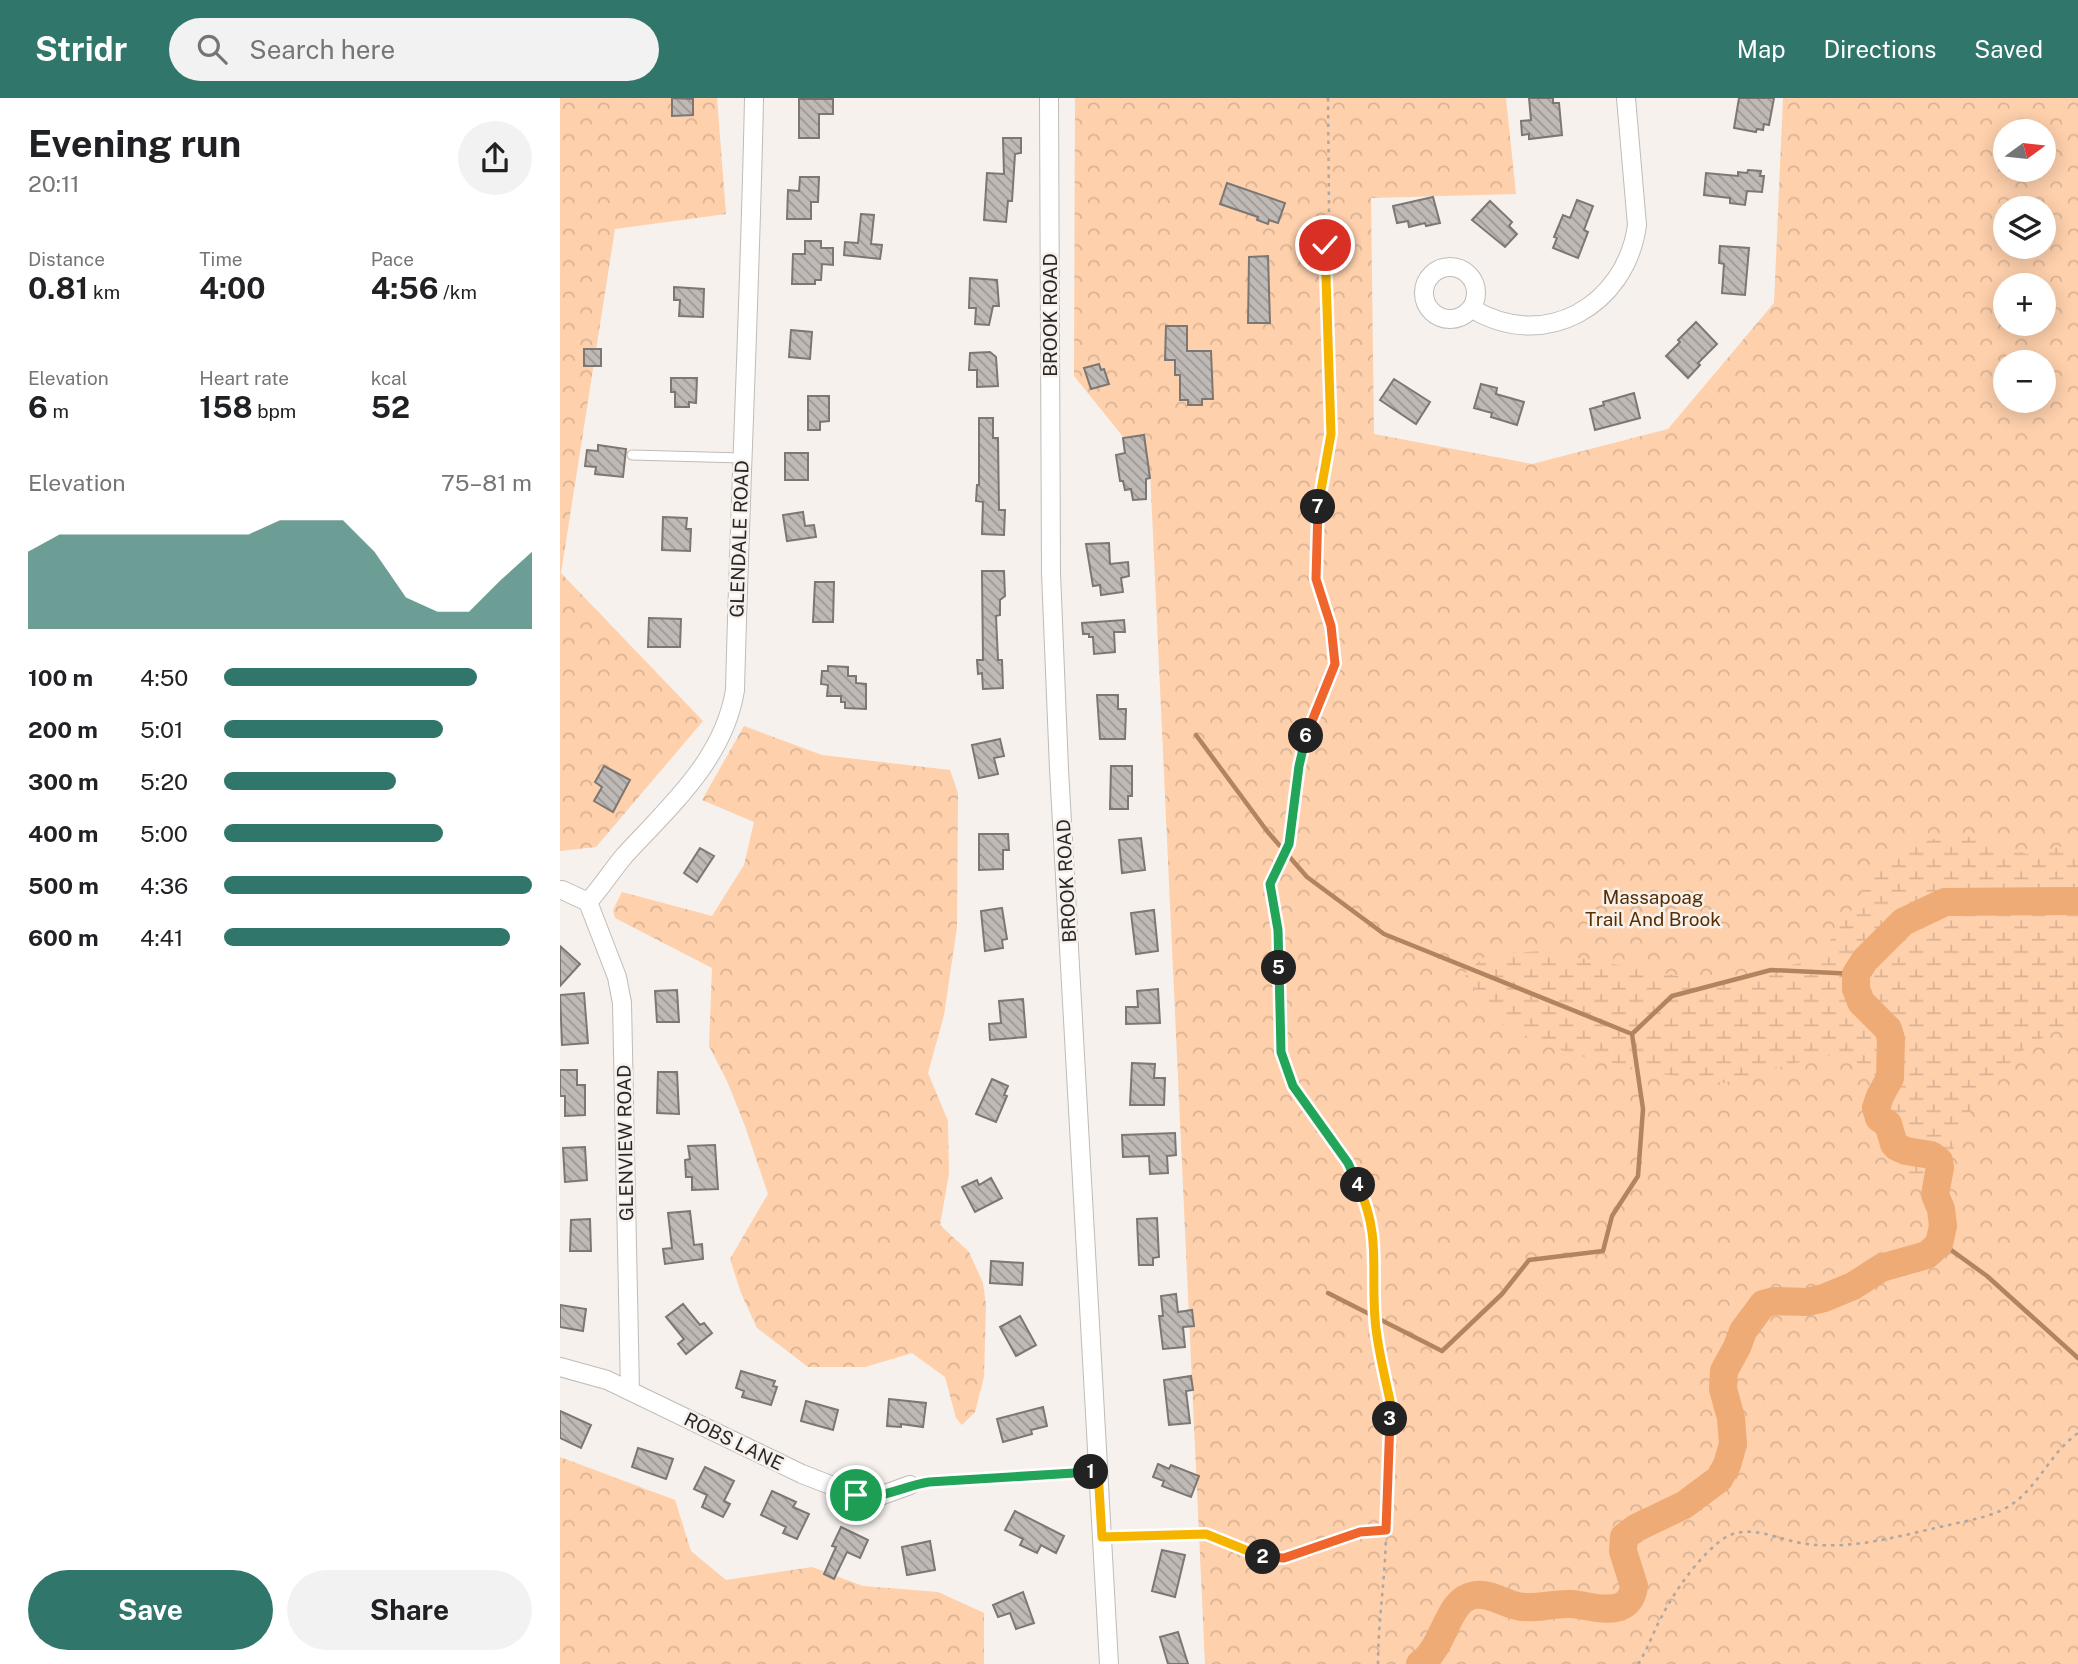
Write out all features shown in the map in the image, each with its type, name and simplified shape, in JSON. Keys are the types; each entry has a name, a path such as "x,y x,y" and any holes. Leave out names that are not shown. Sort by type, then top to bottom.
{"street":[{"name":"GLENDALE ROAD","path":"588,902 612,870 703,768 727,724 735,690 754,98"},
{"name":"BROOK ROAD","path":"1049,98 1051,573 1109,1664"},
{"path":"1471,308 1503,323 1540,326 1559,322 1584,309 1606,292 1618,277 1635,243 1637,225 1626,98"},
{"path":"562,890 588,902"},
{"name":"GLENVIEW ROAD","path":"588,902 617,977 622,1003 630,1391"},
{"name":"ROBS LANE","path":"560,1367 607,1380 802,1474 856,1495 877,1497 910,1485"}],"lane":[{"path":"632,456 742,458"}],"path":[{"path":"1328,98 1329,212 1325,245 1331,434 1319,499 1316,579 1331,626 1335,664 1323,698 1308,728 1299,766 1289,844 1270,884 1278,930 1281,1052 1293,1086 1348,1163 1368,1208 1373,1231 1375,1317 1391,1405 1386,1560 1378,1634 1378,1664"},
{"path":"1638,1664 1675,1592 1721,1540 1741,1532 1760,1532 1787,1541 1832,1546 1923,1531 2000,1512 2021,1499 2063,1443 2078,1433"},
{"path":"910,1485 1098,1471"},
{"path":"1102,1537 1206,1534 1262,1557 1284,1558 1360,1532 1386,1530"}],"green space":[{"path":"560,98 717,98 726,214 615,229 561,573 703,721 596,847 560,851"},
{"name":"Massapoag Trail And Brook","path":"1075,98 1506,98 1516,194 1371,198 1374,434 1532,464 1668,429 1774,303 1783,98 2078,98 2078,1664 1205,1664 1150,470 1074,376"},
{"path":"744,726 822,755 950,770 958,793 957,927 944,1015 928,1073 948,1121 949,1173 940,1225 969,1252 983,1283 986,1305 984,1377 975,1412 962,1425 956,1418 945,1377 912,1353 865,1367 808,1367 757,1328 741,1293 730,1259 768,1194 745,1126 709,1046 712,968 615,918 613,910 622,892 712,916 744,865 754,822 702,800"},
{"path":"1959,834 2027,854 2078,843 2078,1020 2030,1044 1980,1091 1935,1192 1910,1177 1901,1164 1876,1088 1857,1062 1824,1055 1724,1083 1663,1074 1571,1054 1504,1027 1464,974 1487,955 1541,951 1717,983 1817,959 1888,859 1909,844"},
{"path":"560,1457 675,1500 691,1551 726,1580 812,1567 863,1586 938,1592 984,1613 984,1664 560,1664"}],"building":[{"path":"672,98 693,99 693,115 672,116"},
{"path":"1529,98 1553,98 1553,103 1559,103 1562,135 1529,139 1529,134 1522,135 1521,121 1531,120"},
{"path":"1739,98 1774,98 1769,125 1764,124 1763,130 1757,129 1756,132 1734,128"},
{"path":"799,99 833,99 833,114 819,114 819,138 799,138"},
{"path":"1003,138 1021,138 1021,153 1015,154 1012,201 1008,201 1006,222 984,220 987,173 1004,174"},
{"path":"1748,170 1761,171 1760,176 1764,176 1762,192 1747,191 1745,205 1730,203 1730,198 1704,195 1706,173 1738,176 1738,172 1747,173"},
{"path":"800,177 819,177 818,202 811,202 811,219 787,219 788,190 799,191"},
{"path":"1227,183 1285,203 1278,223 1269,220 1268,224 1257,220 1258,217 1220,204"},
{"path":"1433,197 1440,223 1409,227 1408,221 1397,223 1393,206"},
{"path":"1577,200 1593,206 1584,230 1588,232 1578,258 1553,248 1557,238 1554,237 1563,215 1570,218"},
{"path":"1490,201 1512,222 1509,226 1517,234 1505,247 1472,220"},
{"path":"861,214 874,215 871,244 882,245 880,259 844,255 845,242 858,243"},
{"path":"805,241 821,241 821,248 833,248 833,265 822,264 821,280 815,280 815,284 792,284 793,254 805,254"},
{"path":"1720,246 1749,248 1745,295 1722,293 1724,264 1719,263"},
{"path":"1268,256 1270,323 1248,323 1249,257"},
{"path":"970,278 997,280 999,306 993,306 989,325 975,324 976,308 969,308"},
{"path":"674,287 704,289 703,317 679,316 680,300 674,300"},
{"path":"1696,322 1717,344 1698,363 1700,365 1688,378 1666,356"},
{"path":"1166,326 1187,326 1187,351 1211,351 1213,399 1202,399 1202,405 1188,405 1188,400 1180,400 1180,375 1175,375 1175,360 1165,360"},
{"path":"791,330 812,332 810,359 789,357"},
{"path":"584,349 601,349 601,366 584,366"},
{"path":"990,352 996,357 998,386 977,387 977,370 969,370 970,353"},
{"path":"1099,364 1101,370 1104,369 1109,384 1091,389 1084,368"},
{"path":"671,378 697,378 696,403 689,402 689,407 675,407"},
{"path":"1394,379 1430,402 1416,424 1380,400"},
{"path":"1481,384 1497,388 1496,394 1524,402 1517,425 1491,417 1492,413 1474,408"},
{"path":"1634,393 1640,418 1595,430 1590,409 1604,405 1603,402"},
{"path":"808,396 829,396 829,421 820,422 820,430 808,430"},
{"path":"979,418 993,418 993,438 998,438 999,510 1005,510 1004,535 982,534 983,502 976,501 979,485"},
{"path":"1144,435 1150,478 1146,479 1146,499 1133,500 1131,489 1125,490 1123,481 1120,481 1116,455 1125,453 1123,438"},
{"path":"598,445 626,449 623,477 595,474 596,467 585,466 587,450 598,451"},
{"path":"785,453 808,453 808,480 785,480"},
{"path":"803,512 805,526 814,525 816,537 787,541 783,515"},
{"path":"663,517 687,518 686,529 691,529 690,551 662,550"},
{"path":"1109,543 1110,564 1128,562 1129,576 1121,578 1123,592 1101,595 1100,585 1093,586 1086,544"},
{"path":"982,571 1004,571 1005,596 1000,600 1000,615 996,616 998,660 1002,660 1003,688 983,689 982,673 978,674 977,660 983,660"},
{"path":"815,582 834,582 833,622 813,622"},
{"path":"649,618 681,619 680,647 648,647"},
{"path":"1124,620 1125,632 1114,632 1115,652 1094,654 1093,637 1083,634 1082,623"},
{"path":"828,666 848,667 848,676 856,676 856,683 866,684 866,709 845,708 841,696 827,696 828,685 821,684 822,671 828,671"},
{"path":"1097,695 1118,695 1118,709 1126,709 1125,739 1100,739"},
{"path":"1000,739 1004,756 994,758 998,774 979,778 972,745"},
{"path":"604,766 630,780 613,812 594,801 602,787 595,782"},
{"path":"1111,766 1132,766 1132,796 1128,796 1128,809 1110,809"},
{"path":"979,834 1008,834 1009,850 1003,850 1003,869 979,870"},
{"path":"1141,838 1145,870 1122,873 1119,840"},
{"path":"700,848 714,856 697,882 684,873"},
{"path":"1002,908 1007,939 1002,940 1003,948 985,951 981,911"},
{"path":"1154,910 1158,951 1136,954 1131,913"},
{"path":"560,946 580,964 560,986"},
{"path":"1158,989 1160,1023 1126,1024 1126,1007 1138,1007 1137,991"},
{"path":"677,990 679,1022 657,1022 655,991"},
{"path":"584,993 588,1043 562,1045 560,995"},
{"path":"1023,999 1026,1037 990,1040 989,1024 1001,1023 999,1001"},
{"path":"1132,1063 1155,1064 1154,1078 1165,1078 1164,1105 1130,1105"},
{"path":"560,1070 577,1070 577,1085 585,1085 585,1115 565,1116 565,1096 560,1096"},
{"path":"658,1072 677,1072 679,1114 657,1113"},
{"path":"992,1079 1008,1086 1004,1095 1007,1096 996,1122 976,1114"},
{"path":"1175,1133 1176,1155 1167,1156 1168,1173 1150,1174 1149,1156 1123,1157 1122,1135"},
{"path":"715,1145 718,1189 692,1190 692,1177 686,1177 685,1160 690,1159 688,1146"},
{"path":"585,1147 587,1180 565,1182 563,1148"},
{"path":"991,1178 1002,1198 975,1212 962,1187 977,1180 979,1185"},
{"path":"690,1211 694,1245 702,1244 703,1259 665,1264 663,1249 672,1248 668,1213"},
{"path":"1157,1218 1159,1257 1153,1258 1153,1265 1139,1265 1137,1219"},
{"path":"590,1219 591,1251 570,1251 571,1220"},
{"path":"991,1261 1023,1263 1022,1285 990,1283"},
{"path":"1176,1294 1178,1312 1192,1310 1194,1326 1183,1327 1185,1347 1163,1349 1159,1316 1163,1316 1161,1296"},
{"path":"683,1304 700,1325 704,1323 712,1333 686,1354 678,1344 684,1339 666,1317"},
{"path":"560,1305 586,1309 583,1331 560,1327"},
{"path":"1020,1316 1036,1345 1016,1356 1000,1327"},
{"path":"741,1371 775,1381 773,1386 777,1387 771,1405 742,1397 744,1391 736,1388"},
{"path":"1191,1376 1193,1390 1186,1391 1190,1423 1169,1425 1164,1380"},
{"path":"889,1399 926,1403 923,1427 901,1424 901,1427 887,1426"},
{"path":"806,1401 838,1410 833,1430 801,1421"},
{"path":"1043,1407 1047,1426 1031,1430 1032,1434 1003,1442 997,1419"},
{"path":"560,1411 591,1425 581,1448 560,1438"},
{"path":"638,1448 673,1459 666,1479 632,1467"},
{"path":"1158,1464 1169,1469 1171,1465 1199,1476 1191,1497 1162,1486 1164,1481 1153,1477"},
{"path":"705,1467 734,1481 724,1501 730,1504 723,1517 702,1507 707,1495 694,1489"},
{"path":"772,1491 796,1502 793,1507 809,1514 797,1539 783,1533 786,1527 761,1515"},
{"path":"1015,1511 1064,1536 1056,1553 1041,1545 1037,1553 1020,1545 1023,1539 1005,1530"},
{"path":"841,1527 868,1540 860,1558 847,1552 834,1579 824,1574 836,1547 832,1546"},
{"path":"930,1541 935,1570 907,1575 902,1547"},
{"path":"1162,1550 1185,1555 1175,1597 1152,1591"},
{"path":"1023,1592 1034,1623 1016,1629 1010,1613 998,1617 993,1605"},
{"path":"1178,1632 1188,1664 1168,1664 1160,1637"}],"waterway":[{"path":"1196,735 1267,831 1307,877 1384,934 1632,1034 1672,996 1771,970 1856,974"},
{"path":"1420,1664 1429,1656 1458,1605 1465,1598 1475,1595 1486,1595 1523,1607 1571,1604 1608,1609 1625,1604 1634,1586 1623,1551 1624,1537 1636,1528 1684,1505 1719,1479 1727,1465 1733,1444 1731,1418 1723,1389 1724,1371 1743,1331 1763,1304 1774,1301 1807,1302 1824,1298 1853,1286 1881,1268 1927,1255 1939,1244 1943,1226 1941,1209 1935,1195 1939,1161 1931,1155 1897,1147 1888,1124 1879,1118 1876,1108 1890,1078 1891,1039 1888,1029 1861,1002 1856,989 1856,974 1865,960 1903,922 1945,902 2078,901"},
{"path":"1328,1293 1442,1351 1502,1294 1529,1260 1603,1251 1612,1216 1638,1176 1643,1109 1632,1034"},
{"path":"1940,1242 1987,1276 2078,1358"}],"route":[{"path":"856,1495 877,1497 910,1485 929,1482 1098,1471 1102,1537 1206,1534 1262,1557 1284,1558 1360,1532 1386,1530 1391,1405 1376,1330 1373,1231 1368,1208 1348,1163 1293,1086 1281,1052 1278,930 1270,884 1289,844 1299,766 1308,728 1323,698 1335,664 1331,626 1316,579 1319,499 1331,434 1325,245"}]}
